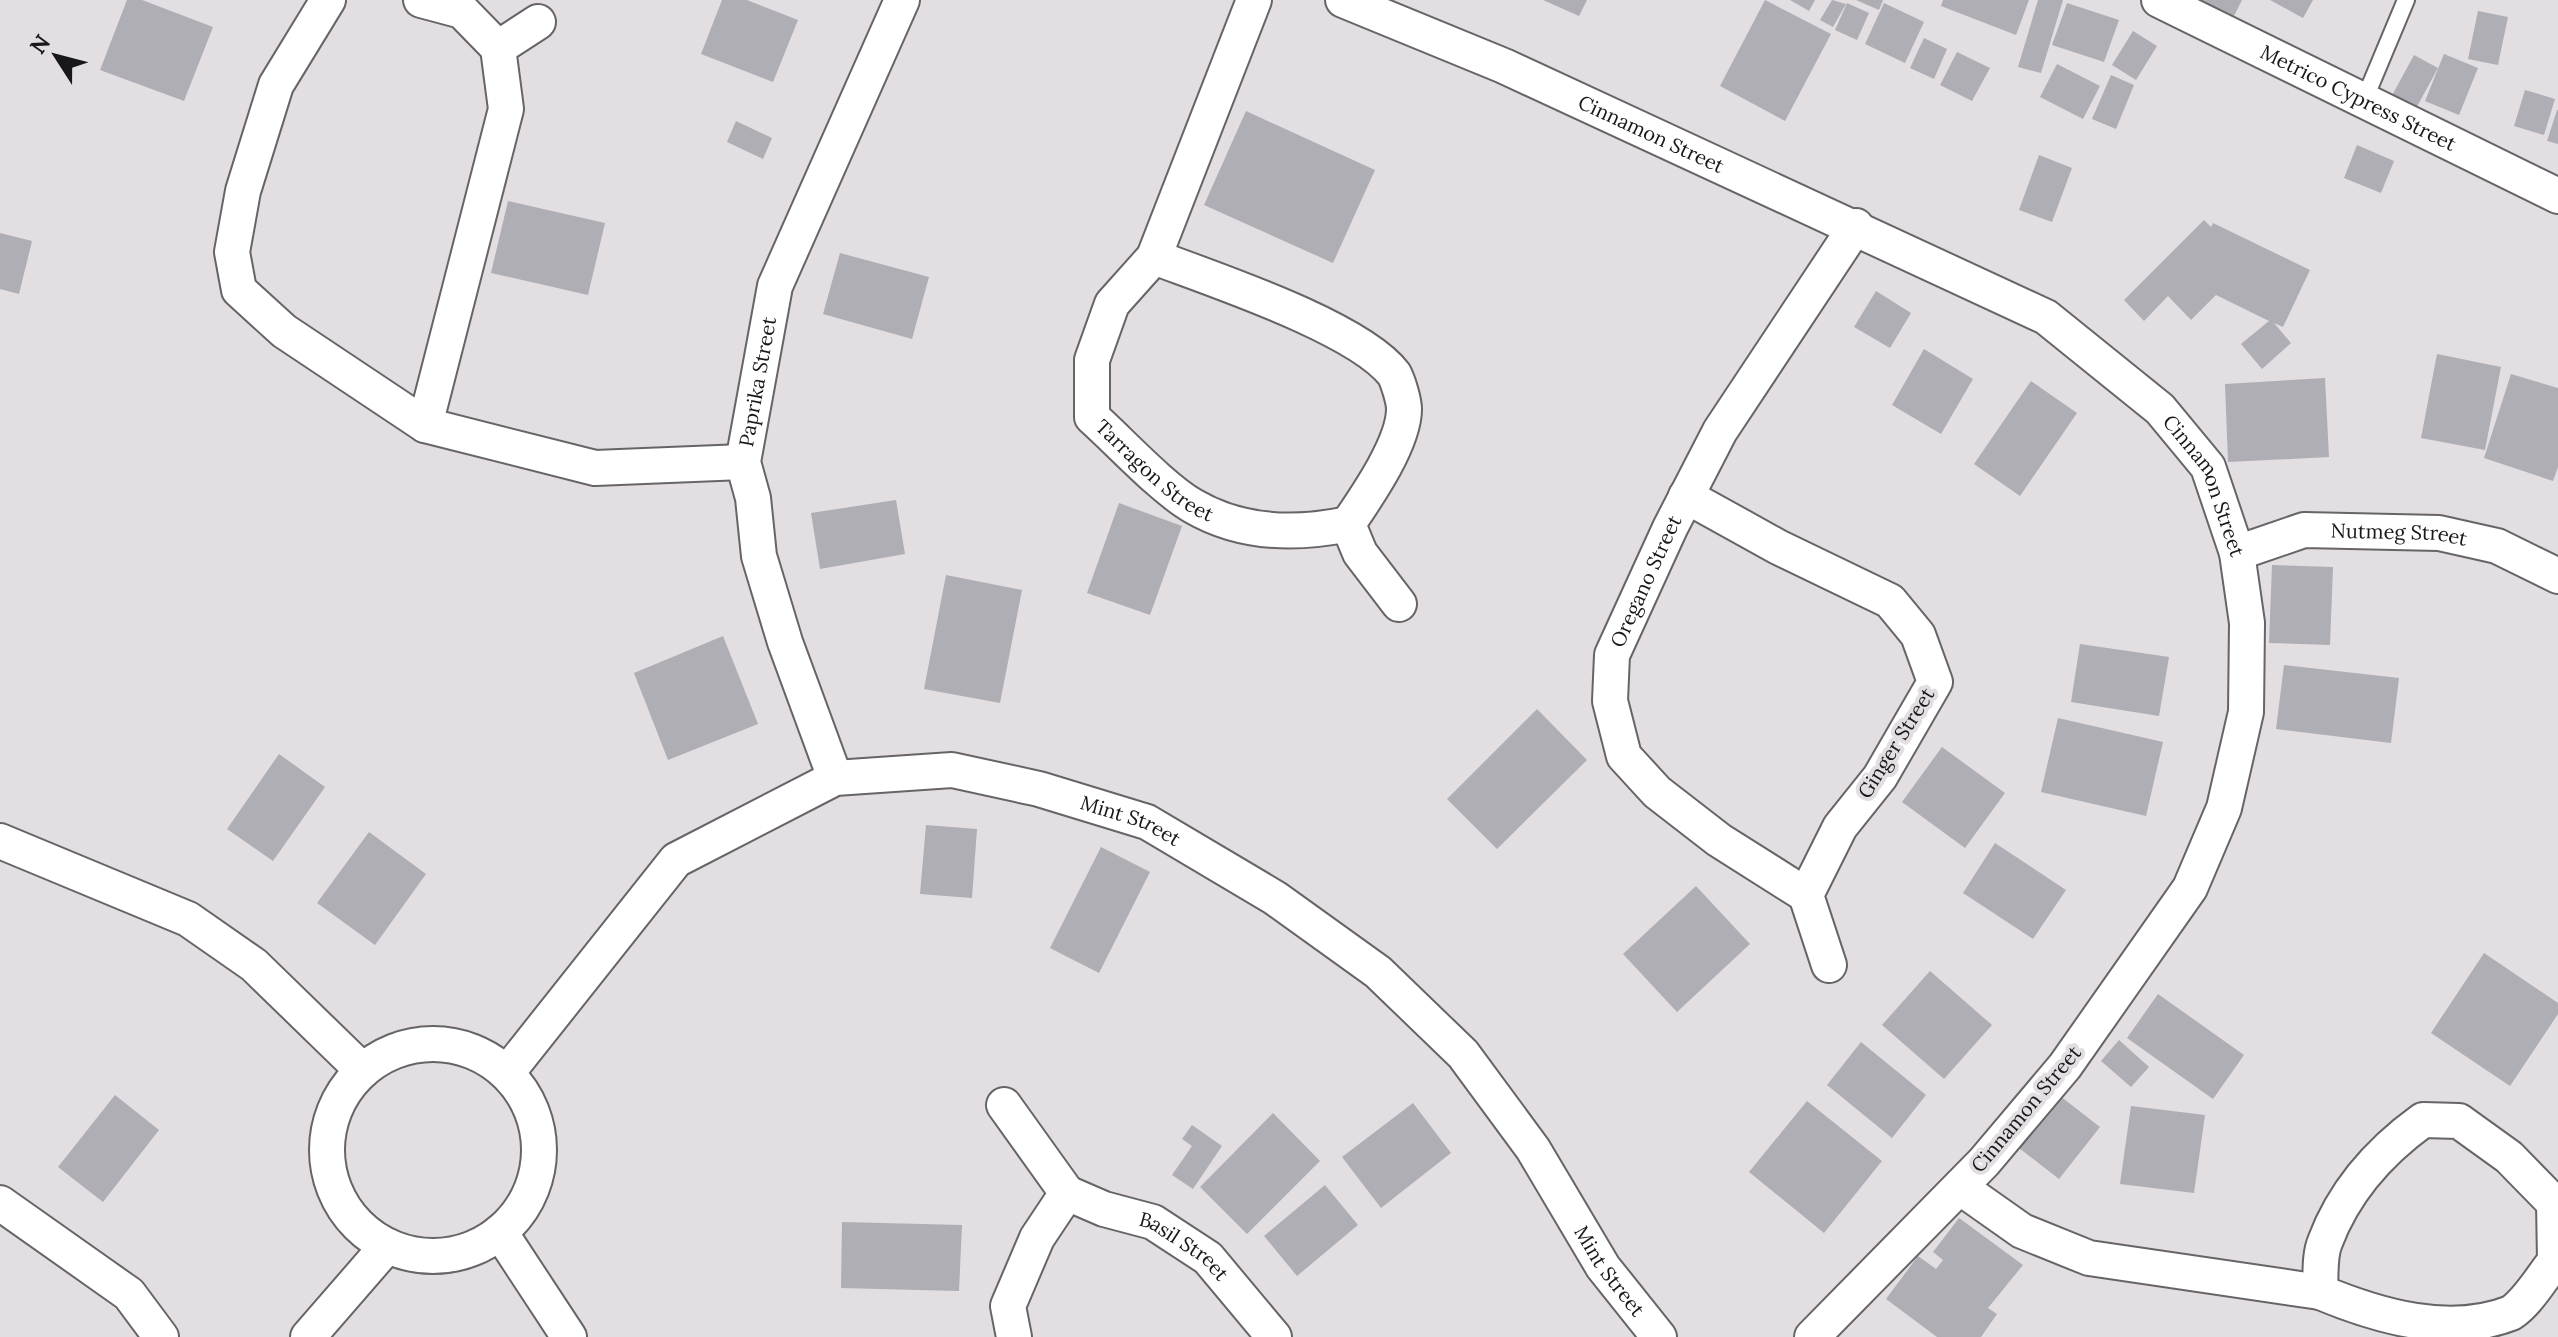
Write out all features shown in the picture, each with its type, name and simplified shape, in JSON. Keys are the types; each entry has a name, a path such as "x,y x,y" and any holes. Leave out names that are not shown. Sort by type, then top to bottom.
{"street":[{"path":"328,0 276,85 252,161 232,252 239,290 284,331 425,425 595,468 743,462"},
{"path":"421,0 462,11 498,48 506,109 425,425"},
{"name":"Paprika Street","path":"835,778 785,642 759,556 753,498 743,462 775,286 902,0"},
{"name":"Tarragon Street","path":"1254,0 1154,257 1112,304 1092,360 1092,417 1193,506 1254,529 1308,532 1348,524"},
{"name":"Cinnamon Street","path":"1343,0 1504,66 1856,226 2046,317 2160,409 2208,467 2237,553 2247,623 2246,712 2224,808 2190,888 2065,1066 1961,1188 1812,1337"},
{"name":"Metrico Cypress Street","path":"2159,0 2365,98 2558,196"},
{"path":"498,48 538,22"},
{"name":"Oregano Street","path":"1806,895 1719,840 1657,792 1624,756 1610,701 1612,655 1720,431 1856,226"},
{"path":"1154,257 1272,302 1342,336 1395,375 1404,409 1391,454 1348,524 1360,553 1399,604"},
{"name":"Ginger Street","path":"1686,496 1778,547 1890,601 1918,635 1935,682 1880,777 1840,827 1806,895"},
{"name":"Nutmeg Street","path":"2237,553 2304,530 2439,533 2497,546 2558,576"},
{"name":"Mint Street","path":"507,1073 676,860 835,778 952,770 1039,789 1147,822 1275,898 1378,972 1463,1054 1533,1149 1603,1267 1659,1337"},
{"path":"0,841 188,919 254,965 362,1070"},
{"path":"1806,895 1829,965"},
{"path":"419,1044 451,1045 481,1054 507,1073 525,1096 536,1123 539,1154 534,1183 520,1210 500,1232 475,1248 445,1256 416,1256 387,1246 359,1227 338,1199 327,1166 328,1131 340,1098 362,1070 388,1053 419,1044"},
{"path":"1004,1105 1067,1193 1037,1238 1008,1306 1014,1337"},
{"path":"1961,1188 2022,1231 2089,1258 2320,1292 2401,1325 2460,1334 2512,1312 2555,1261 2554,1203 2509,1157 2459,1121 2423,1120 2384,1148 2351,1193 2323,1244 2320,1292"},
{"name":"Basil Street","path":"1067,1193 1104,1209 1153,1222 1208,1258 1274,1337"},
{"path":"0,1203 129,1294 161,1337"},
{"path":"500,1232 569,1337"},
{"path":"308,1337 387,1246"}],"lane":[{"path":"2365,98 2406,0"}],"building":[{"path":"127,0 142,0 213,27 184,101 100,70"},
{"path":"722,0 747,0 798,20 773,82 701,54"},
{"path":"1543,0 1587,0 1579,16"},
{"path":"1765,0 1831,34 1785,121 1720,86"},
{"path":"1790,0 1815,0 1809,11"},
{"path":"1832,0 1846,4 1833,27 1820,20"},
{"path":"1856,0 1883,0 1879,10"},
{"path":"1943,0 2029,0 2016,35 1941,6"},
{"path":"2038,0 2063,0 2041,73 2018,67"},
{"path":"2199,0 2242,0 2234,16"},
{"path":"2270,0 2313,0 2303,18"},
{"path":"1847,3 1869,13 1857,40 1835,30"},
{"path":"1884,3 1924,22 1905,63 1865,44"},
{"path":"2067,3 2119,20 2104,62 2052,45"},
{"path":"2478,11 2508,17 2498,65 2468,59"},
{"path":"2133,31 2157,46 2136,80 2112,65"},
{"path":"1924,38 1947,49 1934,79 1910,68"},
{"path":"1957,52 1990,68 1972,101 1940,85"},
{"path":"2444,54 2478,68 2459,115 2425,101"},
{"path":"2414,55 2438,68 2413,114 2389,101"},
{"path":"2057,64 2100,86 2083,119 2040,97"},
{"path":"2111,75 2134,85 2116,129 2092,119"},
{"path":"2525,90 2555,99 2544,135 2514,126"},
{"path":"2558,110 2558,144 2547,141"},
{"path":"1246,111 1375,170 1333,263 1204,205"},
{"path":"736,121 772,138 763,159 727,142"},
{"path":"2357,145 2394,161 2381,193 2344,178"},
{"path":"2039,155 2072,168 2052,222 2019,210"},
{"path":"508,201 605,223 588,295 491,273"},
{"path":"2204,220 2211,227 2213,223 2310,270 2283,327 2274,323 2291,343 2262,369 2241,344 2269,321 2216,295 2191,320 2168,296 2144,321 2124,300"},
{"path":"0,233 32,241 19,294 0,289"},
{"path":"840,253 929,277 912,339 823,314"},
{"path":"1876,291 1911,313 1890,348 1854,327"},
{"path":"1924,349 1973,379 1941,434 1892,405"},
{"path":"2437,354 2501,367 2485,450 2421,438"},
{"path":"2511,374 2558,388 2558,467 2553,481 2484,458"},
{"path":"2325,378 2329,457 2228,462 2225,384"},
{"path":"2031,381 2077,413 2020,496 1974,464"},
{"path":"896,500 905,554 820,569 811,513"},
{"path":"1119,503 1182,526 1150,615 1087,593"},
{"path":"2272,565 2333,567 2330,645 2269,643"},
{"path":"946,575 1022,590 1000,703 924,689"},
{"path":"723,636 758,724 668,760 634,673"},
{"path":"2080,644 2169,657 2159,716 2071,702"},
{"path":"2284,665 2399,678 2391,743 2276,729"},
{"path":"1537,709 1587,760 1497,849 1447,799"},
{"path":"2058,718 2163,742 2146,816 2041,792"},
{"path":"1942,747 2005,793 1965,848 1902,802"},
{"path":"279,754 325,787 273,861 227,829"},
{"path":"926,825 977,829 972,898 920,894"},
{"path":"369,832 426,874 375,945 317,903"},
{"path":"1995,843 2066,890 2033,939 1963,893"},
{"path":"1101,847 1150,872 1099,973 1050,948"},
{"path":"1696,886 1750,944 1677,1012 1623,954"},
{"path":"2484,953 2558,1003 2558,1014 2510,1086 2431,1033"},
{"path":"1930,971 1992,1025 1944,1079 1882,1025"},
{"path":"2158,994 2244,1055 2213,1099 2127,1038"},
{"path":"2119,1040 2149,1067 2131,1087 2101,1061"},
{"path":"1861,1042 1926,1095 1892,1138 1827,1085"},
{"path":"115,1095 159,1130 103,1202 58,1167"},
{"path":"2060,1096 2100,1127 2059,1179 2019,1148"},
{"path":"1807,1101 1882,1161 1824,1233 1749,1172"},
{"path":"1413,1103 1451,1153 1381,1208 1342,1157"},
{"path":"2131,1106 2205,1115 2194,1193 2120,1184"},
{"path":"1273,1113 1320,1161 1247,1234 1200,1187"},
{"path":"1192,1125 1222,1146 1193,1189 1172,1175 1192,1146 1182,1139"},
{"path":"1325,1185 1358,1225 1297,1276 1264,1236"},
{"path":"1959,1218 2023,1265 1988,1308 1997,1314 1981,1337 1937,1337 1886,1299 1918,1256 1936,1269 1943,1260 1933,1252"},
{"path":"842,1222 962,1225 959,1291 841,1288"}]}
